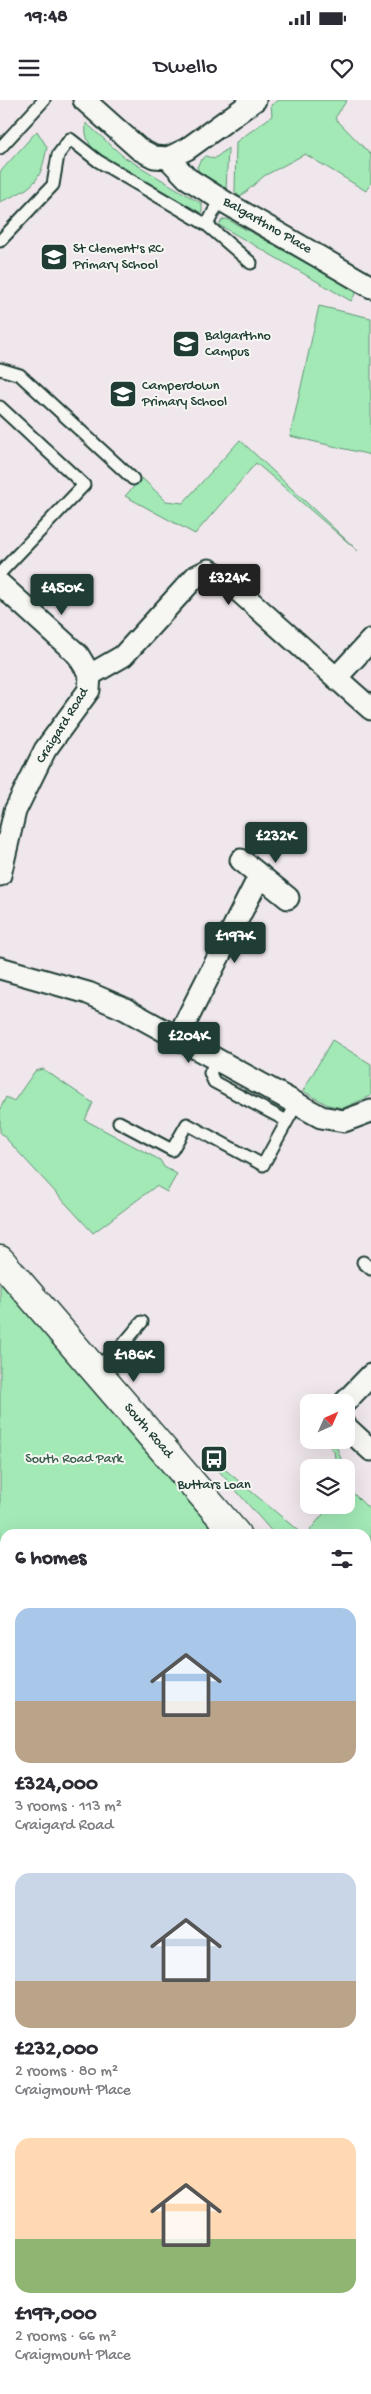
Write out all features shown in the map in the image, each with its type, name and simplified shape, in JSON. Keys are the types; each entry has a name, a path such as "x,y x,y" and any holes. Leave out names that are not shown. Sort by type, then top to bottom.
{"street":[{"path":"84,100 139,150 154,157 168,158 188,149 255,100"},
{"name":"Balgarthno Place","path":"168,158 187,178 220,199 371,287"},
{"name":"Craigard Road","path":"0,875 8,808 45,750 89,690 90,675 123,656 195,577 209,570 224,578 371,709"},
{"path":"0,584 78,655 90,675"},
{"path":"336,678 371,640"},
{"path":"241,860 288,898"},
{"path":"178,1037 260,875"},
{"path":"0,968 88,993 125,1009 218,1059 292,1112 344,1121 371,1112"},
{"name":"South Road","path":"0,1260 232,1529"},
{"path":"353,1394 371,1375"},
{"path":"355,1436 370,1450"}],"lane":[{"path":"0,148 44,100"},
{"path":"0,241 53,185 58,155 70,140 98,161 207,225 251,263"},
{"path":"207,225 220,199"},
{"path":"0,369 20,375 133,479"},
{"path":"0,407 84,484 0,573"},
{"path":"119,1122 172,1150 186,1124 263,1165 292,1112"},
{"path":"94,1369 121,1347 142,1322"}],"green space":[{"path":"279,100 347,100 335,118 371,155 371,183 366,191 305,154 264,176 240,197 235,192 236,142 272,116 271,105"},
{"path":"86,123 124,157 202,204 202,214 101,157 89,142 86,133"},
{"path":"37,131 47,147 38,177 28,188 0,202 0,172"},
{"path":"228,148 226,190 200,174 197,167 206,156 214,159"},
{"path":"227,219 357,291 351,301 219,225 222,220"},
{"path":"319,306 371,318 371,455 290,436"},
{"path":"240,440 358,551 256,463 195,534 125,496 142,478 166,501 183,503"},
{"path":"332,1040 371,1064 371,1096 343,1108 328,1105 303,1091"},
{"path":"43,1069 93,1103 85,1120 160,1160 164,1167 177,1174 167,1192 156,1186 93,1233 0,1132 0,1109 6,1097 14,1101 35,1071"},
{"name":"South Road Park","path":"0,1260 233,1529 0,1529"},
{"path":"332,1449 337,1449 341,1459 335,1459"},
{"path":"222,1467 296,1529 270,1529 219,1471"},
{"path":"355,1495 371,1511 371,1529 311,1529 323,1514 355,1514"}],"place":[{"name":"St Clement's RC Primary School","path":"54,257"},
{"name":"Balgarthno Campus","path":"186,344"},
{"name":"Camperdown Primary School","path":"123,394"},
{"name":"Buttars Loan","path":"214,1459"}]}
